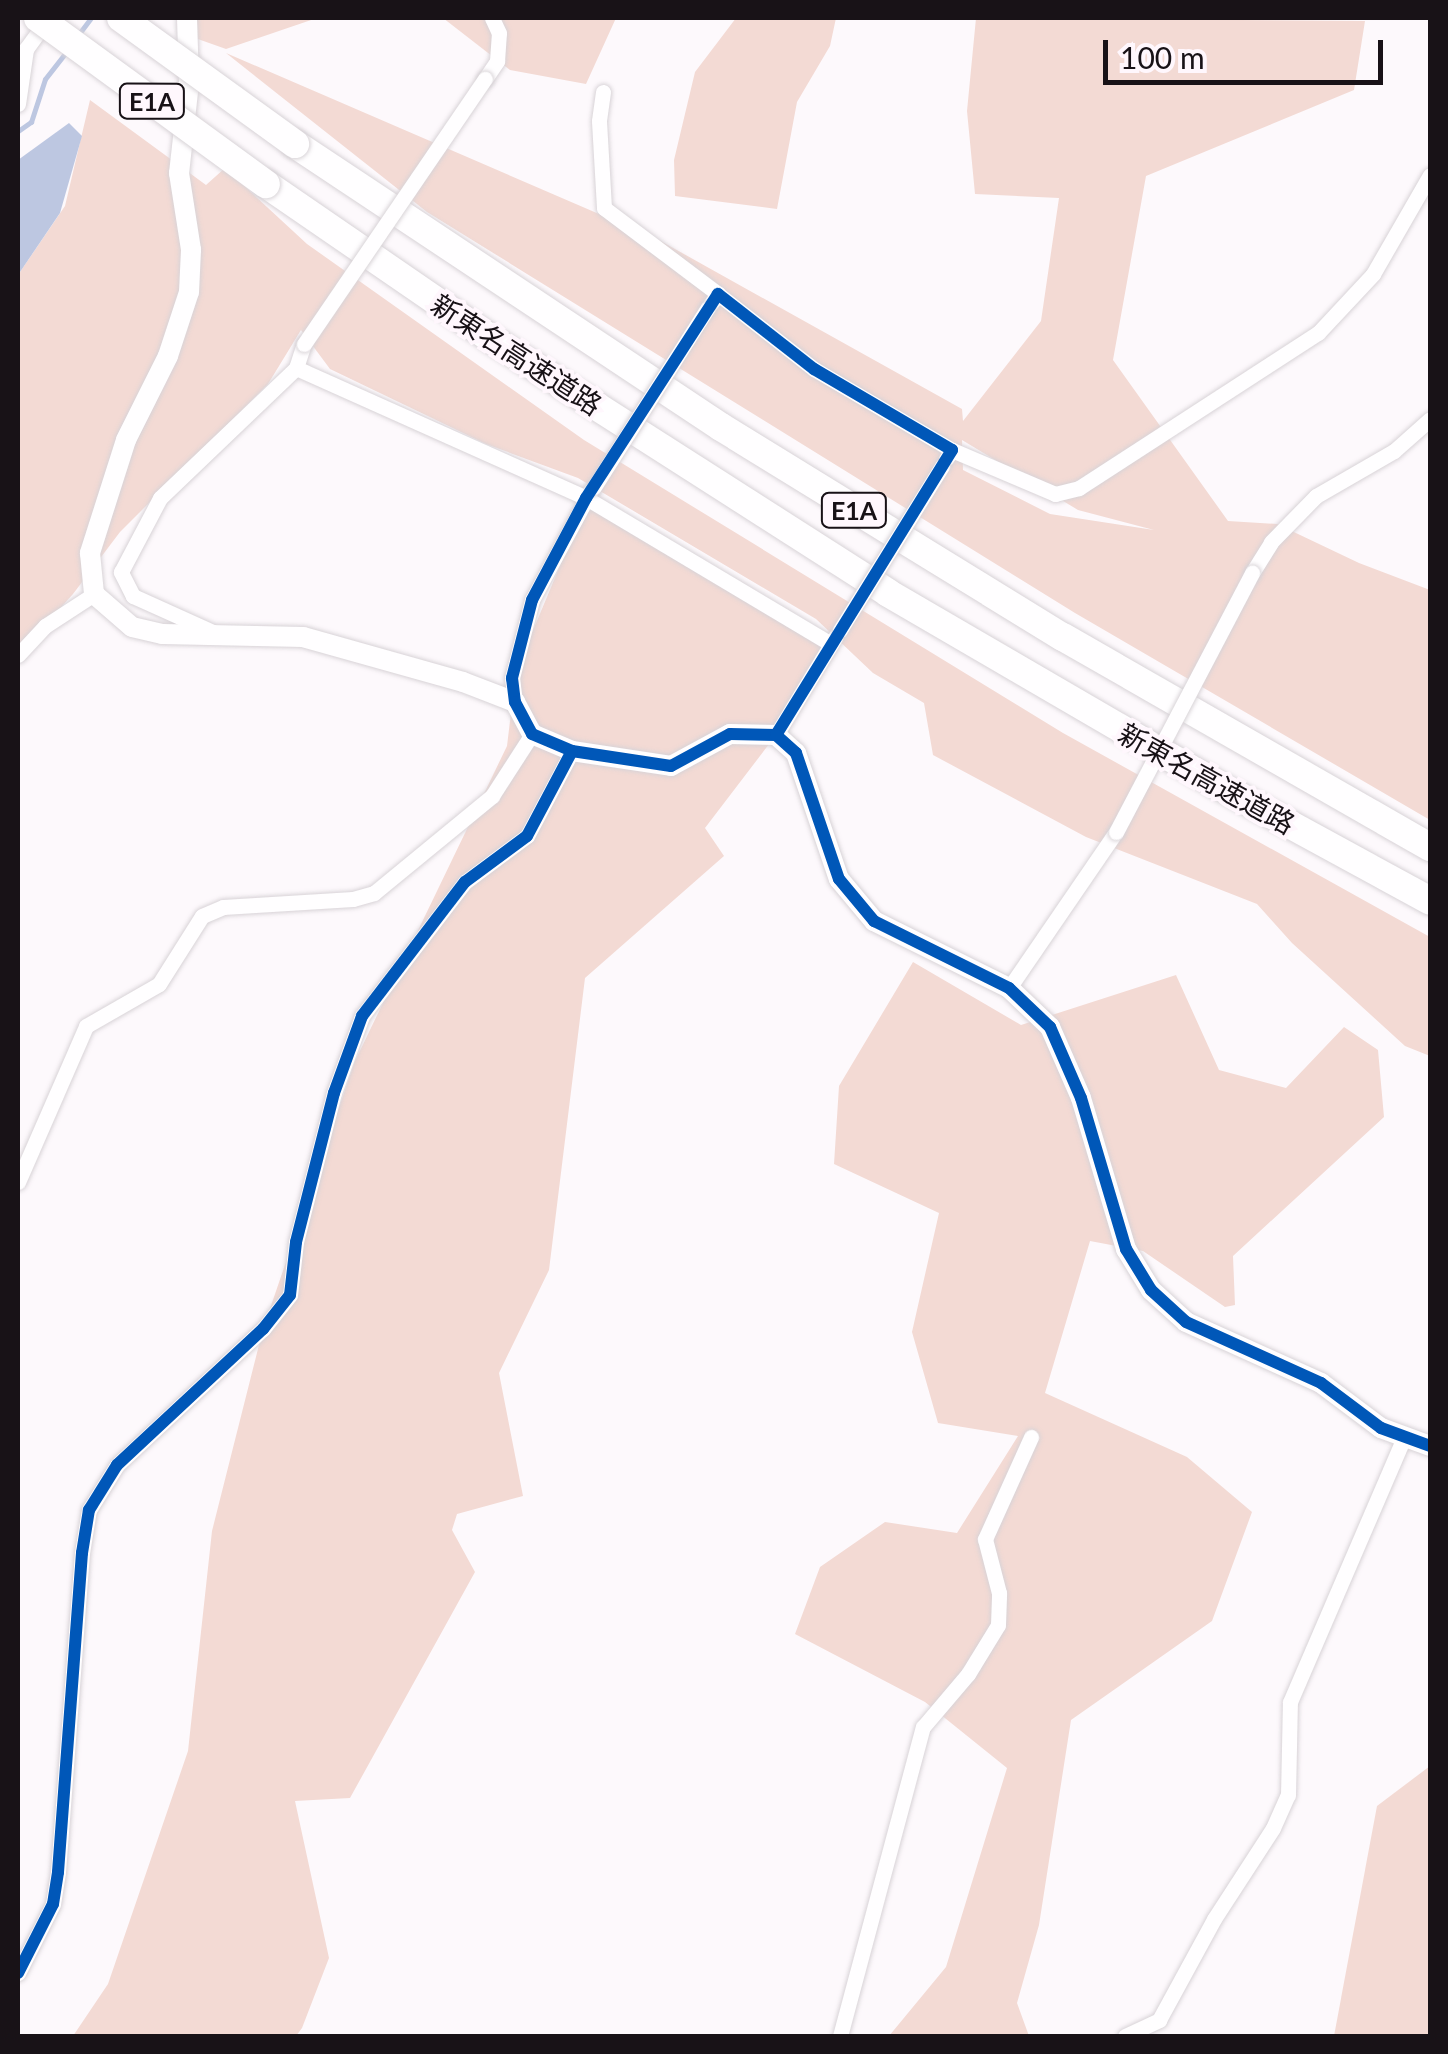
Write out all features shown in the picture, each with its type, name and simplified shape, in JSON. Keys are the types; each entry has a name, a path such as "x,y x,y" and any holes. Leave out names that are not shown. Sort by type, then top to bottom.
{"highway":[{"name":"新東名高速道路","path":"38,18 266,184 493,340 888,592 1214,782 1430,902"},
{"name":"新東名高速道路","path":"121,18 295,144 752,446 1064,636 1430,847"}],"street":[{"path":"18,104 26,49 48,18"},
{"path":"187,18 189,84 179,173 191,250 189,292 168,356 126,440 90,552 94,594 132,627 162,634 302,636 463,682 515,702"},
{"path":"218,635 134,596 121,572 160,498 296,368 304,344 497,61 498,34 492,18"},
{"path":"603,92 599,120 604,208 830,380 952,450 1055,494 1079,488 1318,333 1373,274 1430,175"},
{"path":"718,294 590,492 532,600 512,678 515,702 532,734 572,751 672,766 730,734 776,736 796,752 839,879 874,921 1009,988 1050,1026 1082,1098 1126,1249 1150,1290 1186,1322 1321,1383 1403,1439 1430,1446"},
{"path":"296,368 590,492 835,637"},
{"path":"1009,988 1116,832 1271,542 1316,496 1394,450 1430,419"},
{"path":"776,736 952,450"},
{"path":"18,656 45,626 94,594"},
{"path":"18,1182 86,1026 159,984 202,916 222,907 353,899 374,893 492,796 532,734"},
{"path":"18,1973 53,1904 58,1872 82,1554 90,1510 117,1466 263,1330 290,1294 296,1242 334,1093 362,1016 465,882 527,836 572,751"},
{"path":"840,2036 922,1727 968,1674 998,1624 999,1593 984,1539 1031,1437"},
{"path":"1125,2036 1158,2020 1288,1795 1290,1702 1403,1439"}],"shaded area":[{"path":"195,18 317,18 226,49 195,38"},
{"path":"443,18 616,18 586,84 510,70"},
{"path":"736,18 836,18 830,46 797,102 777,209 675,196 674,160 695,72"},
{"path":"976,18 1365,21 1354,90 1146,176 1113,360 1228,521 1277,524 1359,563 1430,590 1430,820 1075,613 427,212 226,53 657,239 962,409 963,421 1041,321 1059,198 975,194 967,111","holes":["962,440 1078,510 1154,530 1050,514 963,470"]},
{"path":"90,100 206,185 225,168 307,244 584,440 1063,733 1430,937 1430,1056 1405,1046 1292,943 1257,904 1086,837 933,755 924,703 873,673 816,619 578,478 486,444 330,369 301,330 268,384 120,532 73,594 18,655 18,275 65,206"},
{"path":"585,506 831,644 776,735 705,828 724,856 585,978 549,1270 499,1373 523,1496 457,1514 452,1530 475,1572 350,1798 295,1801 329,1958 302,2028 296,2036 73,2036 108,1984 188,1751 212,1531 263,1329 355,1061 507,746 516,671"},
{"path":"913,962 1021,1025 1176,975 1219,1070 1286,1088 1344,1027 1378,1050 1384,1117 1233,1256 1235,1305 1225,1307 1143,1251 1090,1241 1045,1393 1187,1457 1252,1512 1212,1621 1071,1720 1039,1925 1017,2003 1029,2036 889,2036 946,1967 1007,1768 925,1702 795,1634 820,1567 885,1522 957,1533 1018,1436 938,1423 912,1332 939,1213 834,1164 839,1086"},
{"path":"1430,1766 1430,2036 1334,2036 1377,1806"}],"water":[{"path":"69,123 82,136 60,213 18,275 18,160"}],"waterway":[{"path":"78,35 91,18"},
{"path":"18,131 31,122 45,79 66,52"}],"cycle path":[{"path":"776,735 952,450 814,369 718,294 586,498 532,600 512,678 515,702 532,734 572,751 671,766 730,734 776,735 796,753 839,879 874,921 1009,988 1050,1027 1081,1098 1126,1249 1151,1290 1186,1322 1321,1383 1381,1428 1430,1446"},
{"path":"18,1973 53,1904 58,1872 82,1553 89,1510 117,1465 263,1329 290,1295 296,1242 334,1093 362,1016 465,882 527,836 572,751"}]}
